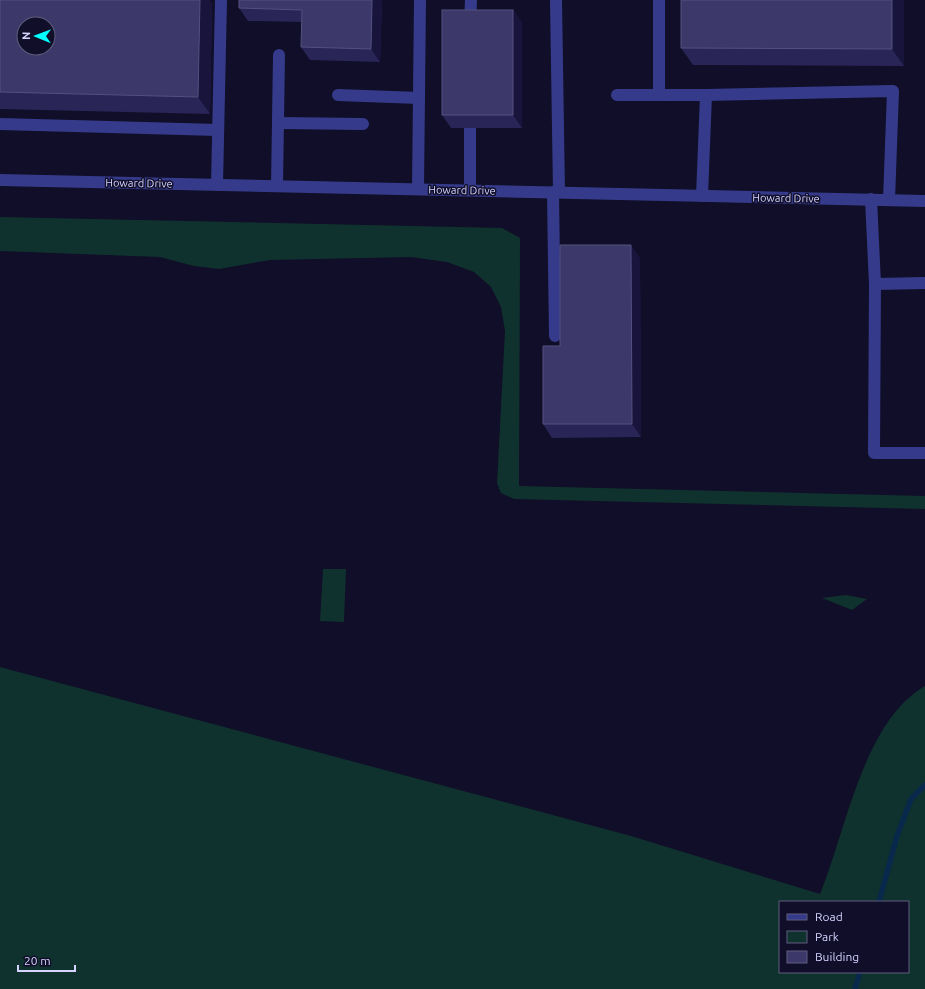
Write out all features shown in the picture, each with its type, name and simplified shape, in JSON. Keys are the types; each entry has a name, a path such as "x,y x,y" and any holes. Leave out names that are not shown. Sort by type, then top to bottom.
{"street":[{"path":"217,185 221,0"},
{"path":"418,189 420,0"},
{"path":"470,0 470,23"},
{"path":"555,336 556,0"},
{"path":"658,95 659,0"},
{"path":"277,186 279,55"},
{"path":"617,95 706,95 893,91 890,200"},
{"path":"338,95 419,98"},
{"path":"702,196 706,95"},
{"path":"278,123 363,124"},
{"path":"0,124 218,130"},
{"path":"470,128 470,190"},
{"name":"Howard Drive","path":"0,180 925,201"},
{"path":"871,200 875,284 874,453 925,453"},
{"path":"875,284 925,284"}],"green space":[{"path":"0,217 502,228 520,238 519,486 925,496 925,509 514,499 501,493 497,483 505,331 501,307 491,287 474,272 447,262 411,257 270,260 219,269 194,266 160,257 0,251"},
{"path":"323,569 346,569 344,622 320,621"},
{"path":"846,595 867,599 852,610 822,598"},
{"path":"0,667 631,836 820,894 848,810 871,751 886,725 904,703 925,686 925,989 0,989"}],"building":[{"path":"0,0 200,0 198,97 0,92"},
{"path":"239,0 372,0 371,49 301,47 302,10 239,8"},
{"path":"681,0 892,0 892,49 681,48"},
{"path":"442,10 513,10 513,115 442,115"},
{"path":"560,245 631,245 632,424 543,424 543,346 560,346"}],"waterway":[{"path":"879,901 897,836 911,799 925,785"},
{"path":"855,989 860,973"}]}
